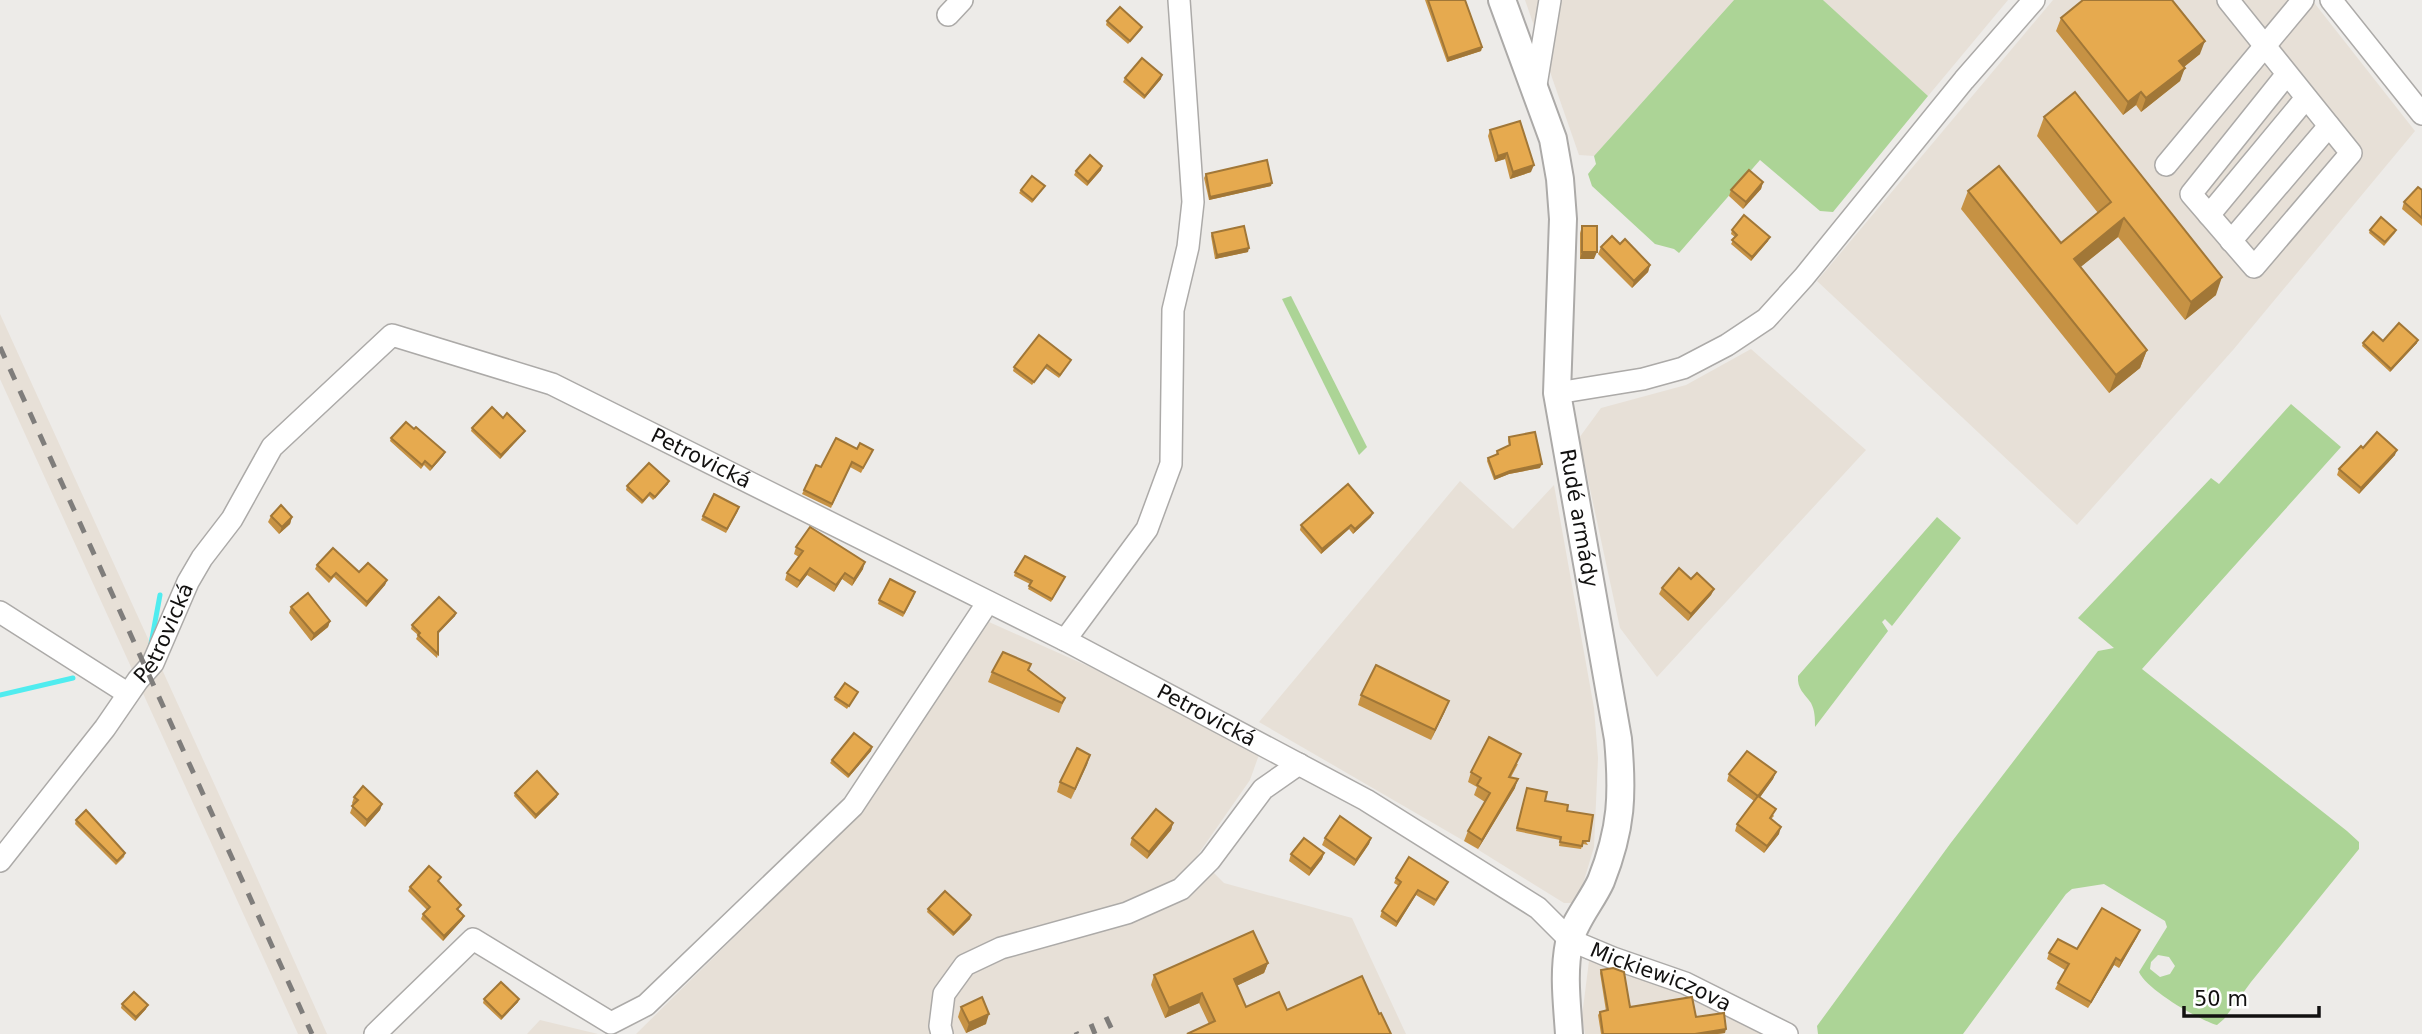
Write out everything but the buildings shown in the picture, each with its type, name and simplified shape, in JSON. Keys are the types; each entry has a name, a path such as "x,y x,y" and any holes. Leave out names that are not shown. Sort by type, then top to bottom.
{"main road":[{"name":"Rudé armády","path":"1502,0 1553,139 1560,179 1563,219 1557,393 1618,738 1622,786 1617,833 1600,882 1570,940 1564,977 1569,1034"}],"street":[{"path":"1065,640 1147,529 1171,464 1172,310 1188,247 1193,202 1179,0"},
{"path":"1535,92 1550,0"},
{"path":"1557,393 1643,379 1683,368 1727,345 1766,319 1804,277 1964,80 2034,0"},
{"path":"2228,0 2351,153 2254,267 2191,194 2287,74"},
{"path":"2166,164 2303,0"},
{"path":"2331,0 2422,114"},
{"path":"2209,215 2306,98"},
{"path":"2231,241 2329,126"},
{"name":"Petrovická","path":"0,861 105,728 127,693 153,663 188,582 202,558 232,519 272,447 392,335 552,384 1065,640 1366,800 1538,908 1570,940"},
{"path":"375,1034 473,939 611,1023 646,1006 853,806 988,602"},
{"path":"0,612 127,693"},
{"path":"942,1034 940,1026 944,995 965,965 1001,948 1127,914 1181,889 1210,860 1263,789 1299,764"},
{"name":"Mickiewiczova","path":"1570,940 1685,983 1787,1034"}],"shaded area":[{"path":"1525,0 1734,0 1594,156 1579,155"},
{"path":"1823,0 2008,0 1928,96"},
{"path":"2053,0 2312,0 2415,131 2233,350 2077,525 1817,281"},
{"path":"0,314 327,1034 298,1034 0,379"},
{"path":"1751,349 1866,450 1657,677 1620,628 1579,438 1601,408 1686,385"},
{"path":"1460,481 1513,529 1554,485 1594,708 1598,758 1594,847 1580,894 1572,903 1564,903 1464,841 1259,722"},
{"path":"989,622 1151,694 1261,749 1250,780 1197,856 1224,883 1352,918 1406,1034 636,1034 860,813"},
{"path":"1589,961 1669,986 1773,1034 1585,1034 1582,1016"},
{"path":"540,1020 598,1034 527,1034"}],"green space":[{"path":"1734,0 1823,0 1928,96 1833,212 1820,211 1760,160 1679,253 1655,244 1592,186 1588,174 1596,164 1594,156"},
{"path":"1291,296 1367,447 1359,455 1282,299"},
{"path":"2291,404 2341,447 2142,669 2347,831 2359,842 2359,849 2217,1025 2174,1003 2144,979 2139,972 2167,927 2165,921 2104,884 2072,889 2066,894 1963,1034 1818,1034 1817,1026 1950,844 2098,651 2114,648 2078,618 2211,478 2219,484","holes":["2158,955 2169,957 2175,966 2170,974 2160,977 2150,969 2151,962"]},
{"path":"1937,517 1961,538 1892,626 1885,619 1882,622 1888,631 1815,727 1811,703 1800,688 1798,676"}],"waterway":[{"path":"151,644 160,595"},
{"path":"0,695 73,678"}],"railway":[{"path":"0,347 312,1034"},
{"path":"1106,1017 1114,1034"},
{"path":"1091,1024 1095,1034"}]}
